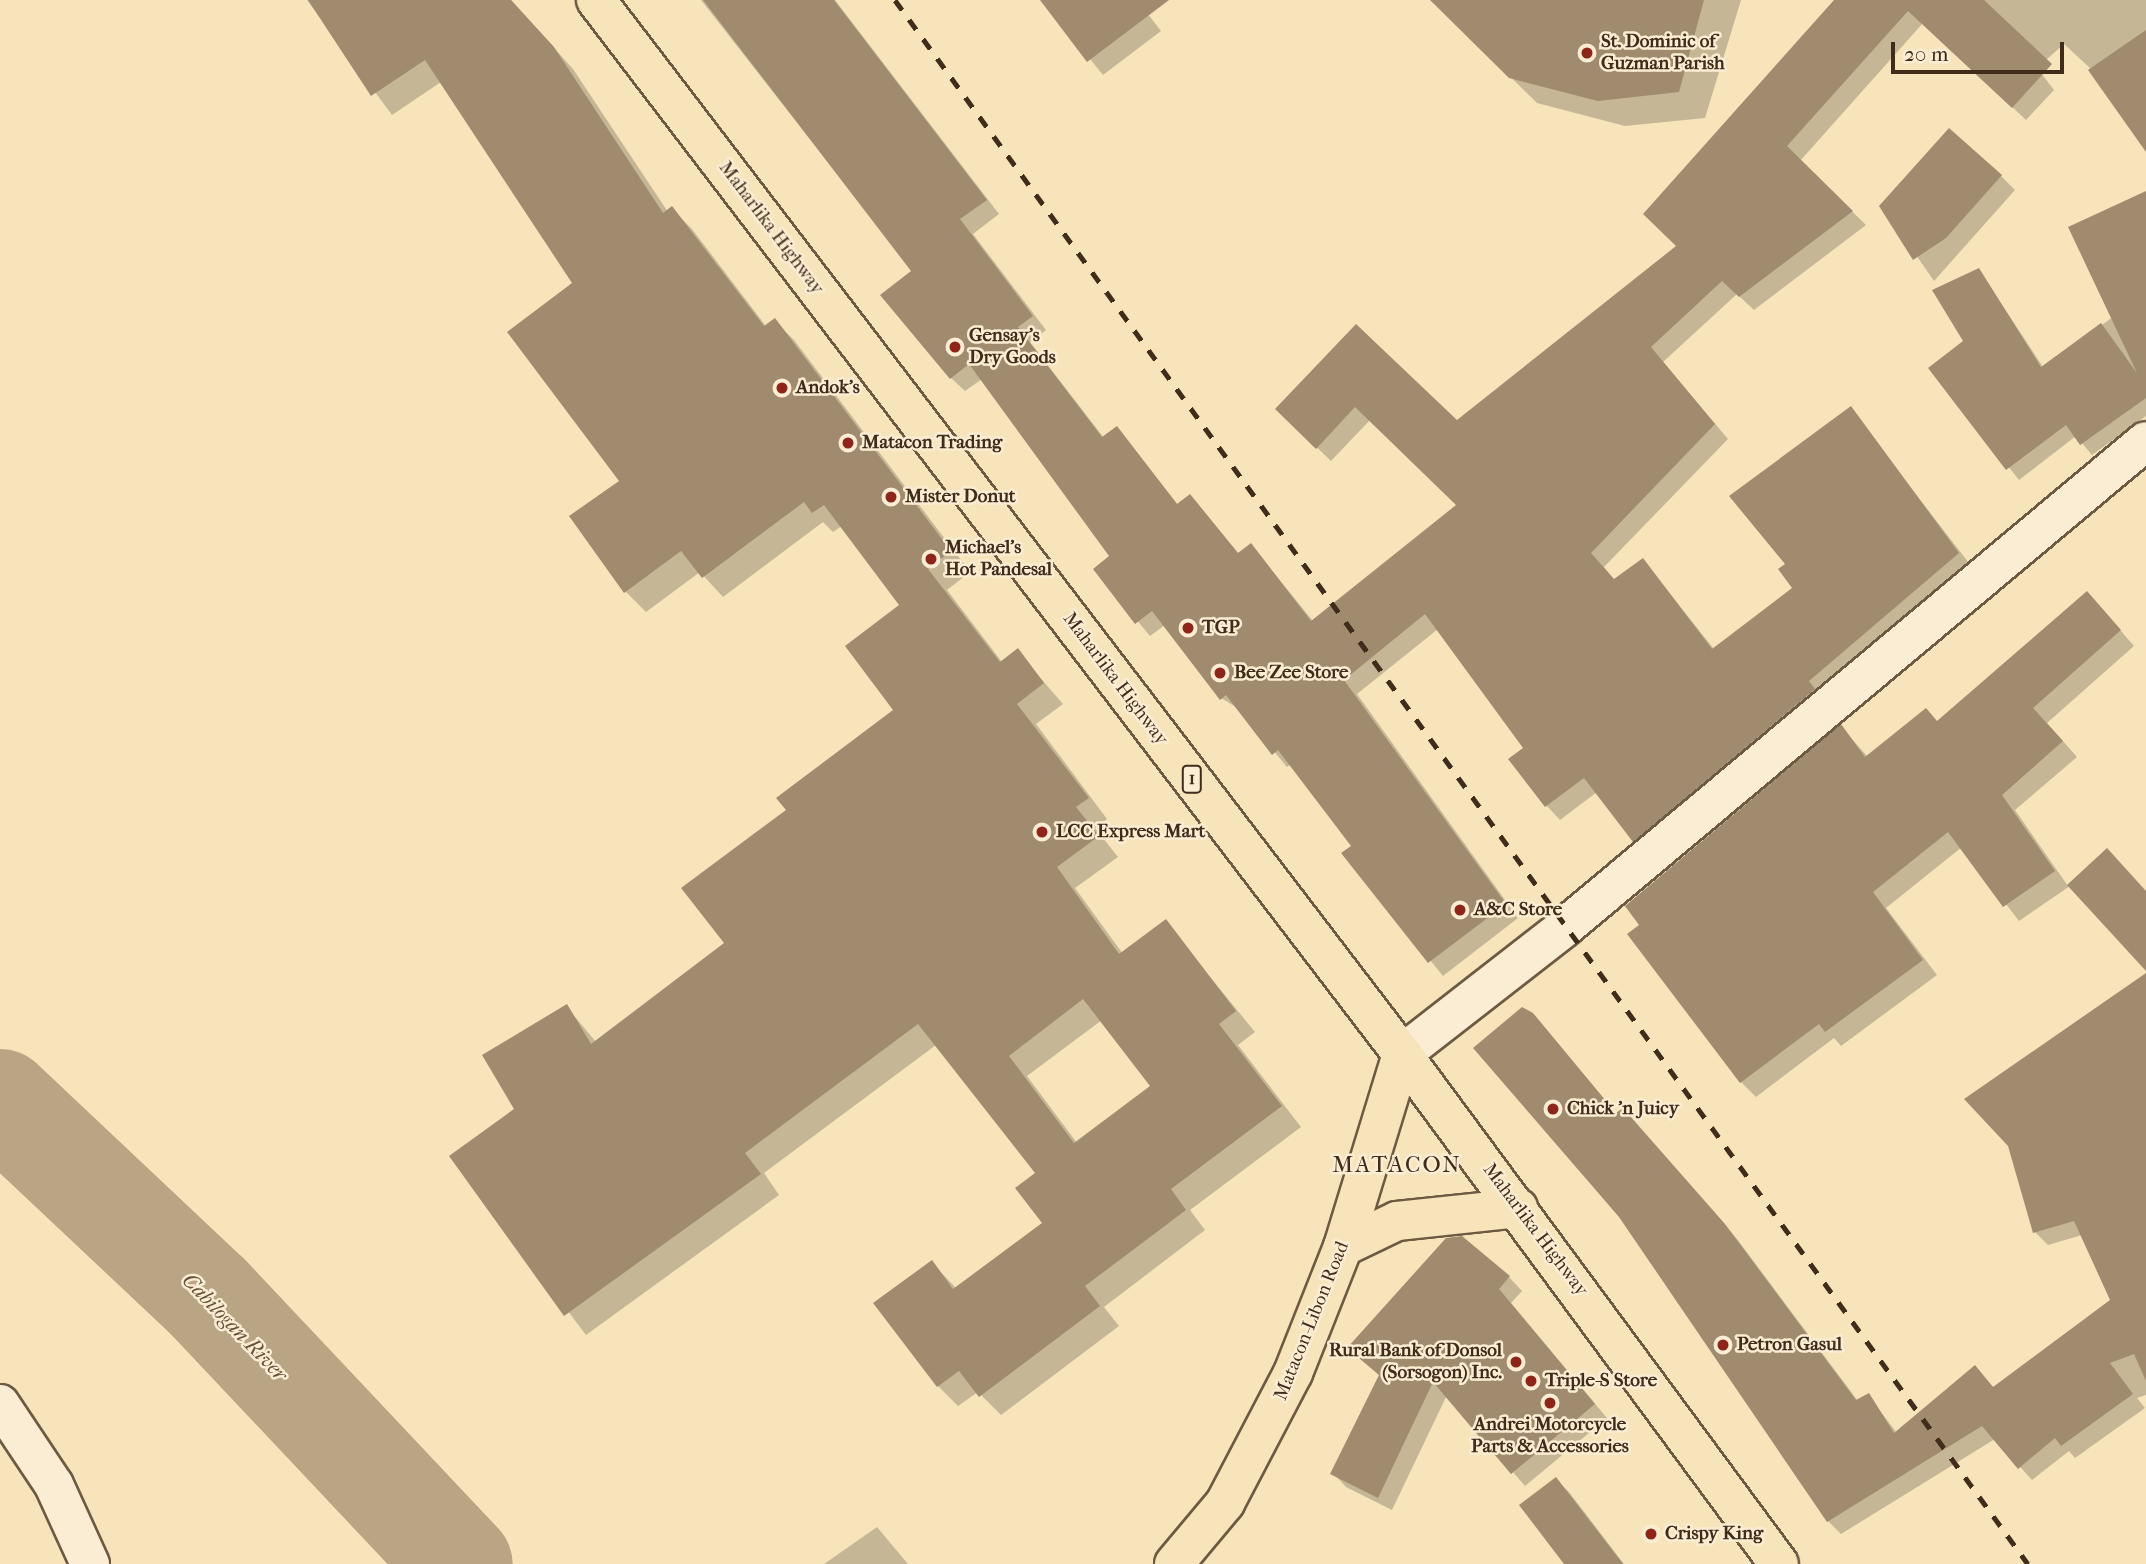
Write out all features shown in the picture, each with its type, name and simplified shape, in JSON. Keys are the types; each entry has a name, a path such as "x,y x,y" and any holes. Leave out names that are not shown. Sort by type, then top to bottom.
{"main road":[{"name":"Maharlika Highway","path":"596,0 1402,1054 1779,1564"},
{"name":"Matacon-Libon Road","path":"1174,1564 1225,1503 1259,1448 1343,1247 1402,1054"},
{"path":"1343,1247 1397,1221 1518,1208"}],"street":[{"path":"1402,1054 1565,927 2146,441"},
{"path":"0,1404 54,1485 90,1564"}],"building":[{"path":"308,0 511,0 554,47 663,213 672,206 764,326 775,318 951,551 928,569 1000,662 1018,648 1044,683 1017,704 1089,798 1076,807 1099,836 1057,867 1119,954 1166,919 1236,1011 1219,1024 1282,1106 1171,1189 1186,1210 1085,1286 1100,1306 979,1397 959,1371 937,1387 873,1303 932,1260 953,1289 1042,1223 1015,1188 1035,1173 918,1024 745,1153 761,1174 564,1316 449,1156 514,1109 482,1055 567,1004 591,1044 724,943 681,888 786,810 776,798 893,710 845,646 899,605 824,505 812,513 804,502 702,578 681,551 624,593 569,516 619,481 507,332 572,283 425,60 371,96","holes":["1083,999 1150,1086 1074,1143 1009,1056"]},
{"path":"703,0 834,0 987,200 960,219 1033,316 1018,327 1102,437 1117,426 1177,504 1190,494 1238,553 1251,543 1311,621 1456,505 1355,407 1316,449 1275,409 1356,324 1457,420 1676,246 1643,214 1834,0 1984,0 2052,64 2012,108 1908,11 1787,146 1853,211 1739,297 1722,281 1651,347 1715,424 1591,553 1614,579 1643,558 1712,649 1792,588 1778,569 1785,564 1729,496 1851,406 1959,553 1809,681 1815,689 1633,842 1584,778 1545,807 1508,759 1523,748 1425,614 1344,680 1506,904 1428,963 1341,853 1351,846 1278,750 1272,755 1226,695 1220,700 1152,611 1135,624 1093,569 1109,556 969,364 950,379 880,295 911,271"},
{"path":"1040,0 1169,0 1087,62"},
{"name":"St. Dominic of Guzman Parish","path":"1430,0 1704,0 1679,92 1598,101 1509,78"},
{"path":"2146,30 2146,152 2088,70"},
{"path":"1949,128 2002,175 1946,238 1913,260 1879,206"},
{"path":"2146,191 2146,398 2080,445 2066,425 2006,470 1928,368 1963,341 1932,290 1979,268 2041,367 2101,323 2137,373 2068,227"},
{"path":"2087,591 2121,630 2033,708 2063,741 2002,795 2055,871 2003,907 1948,832 1873,892 1923,960 1825,1032 1819,1024 1740,1083 1627,934 1639,925 1625,906 1841,724 1865,757 1926,708 1937,721"},
{"path":"2107,848 2146,891 2146,971 2067,885"},
{"path":"2146,973 2146,1381 2134,1354 2110,1363 2133,1394 2061,1446 2055,1438 2018,1469 1982,1426 1827,1522 1619,1217 1473,1048 1522,1007 1533,1013 1616,1113 1623,1108 1725,1224 1856,1400 1869,1393 1894,1433 1975,1365 1993,1387 2110,1300 2074,1221 2033,1233 2008,1146 1964,1099"},
{"path":"1462,1236 1510,1276 1499,1289 1595,1404 1511,1474 1433,1382 1378,1498 1330,1474 1379,1375 1347,1348 1446,1238"},
{"path":"1556,1477 1623,1564 1564,1564 1519,1505"}],"waterway":[{"name":"Cabilogan River","path":"0,1101 208,1297 460,1564"}],"railway":[{"path":"895,0 2028,1564"}],"place":[{"name":"St. Dominic of Guzman Parish","path":"1587,53"},
{"name":"Gensay's Dry Goods","path":"955,347"},
{"name":"Andok's","path":"782,388"},
{"name":"Matacon Trading","path":"848,443"},
{"name":"Mister Donut","path":"891,497"},
{"name":"Michael's Hot Pandesal","path":"931,559"},
{"name":"TGP","path":"1188,628"},
{"name":"Bee Zee Store","path":"1220,673"},
{"name":"LCC Express Mart","path":"1042,832"},
{"name":"A&C Store","path":"1460,910"},
{"name":"Chick 'n Juicy","path":"1553,1109"},
{"name":"Petron Gasul","path":"1723,1345"},
{"name":"Rural Bank of Donsol (Sorsogon) Inc.","path":"1516,1362"},
{"name":"Triple-S Store","path":"1531,1381"},
{"name":"Andrei Motorcycle Parts & Accessories","path":"1550,1403"},
{"name":"Crispy King","path":"1651,1534"}],"district":[{"name":"MATACON","path":"1397,1165"}]}
